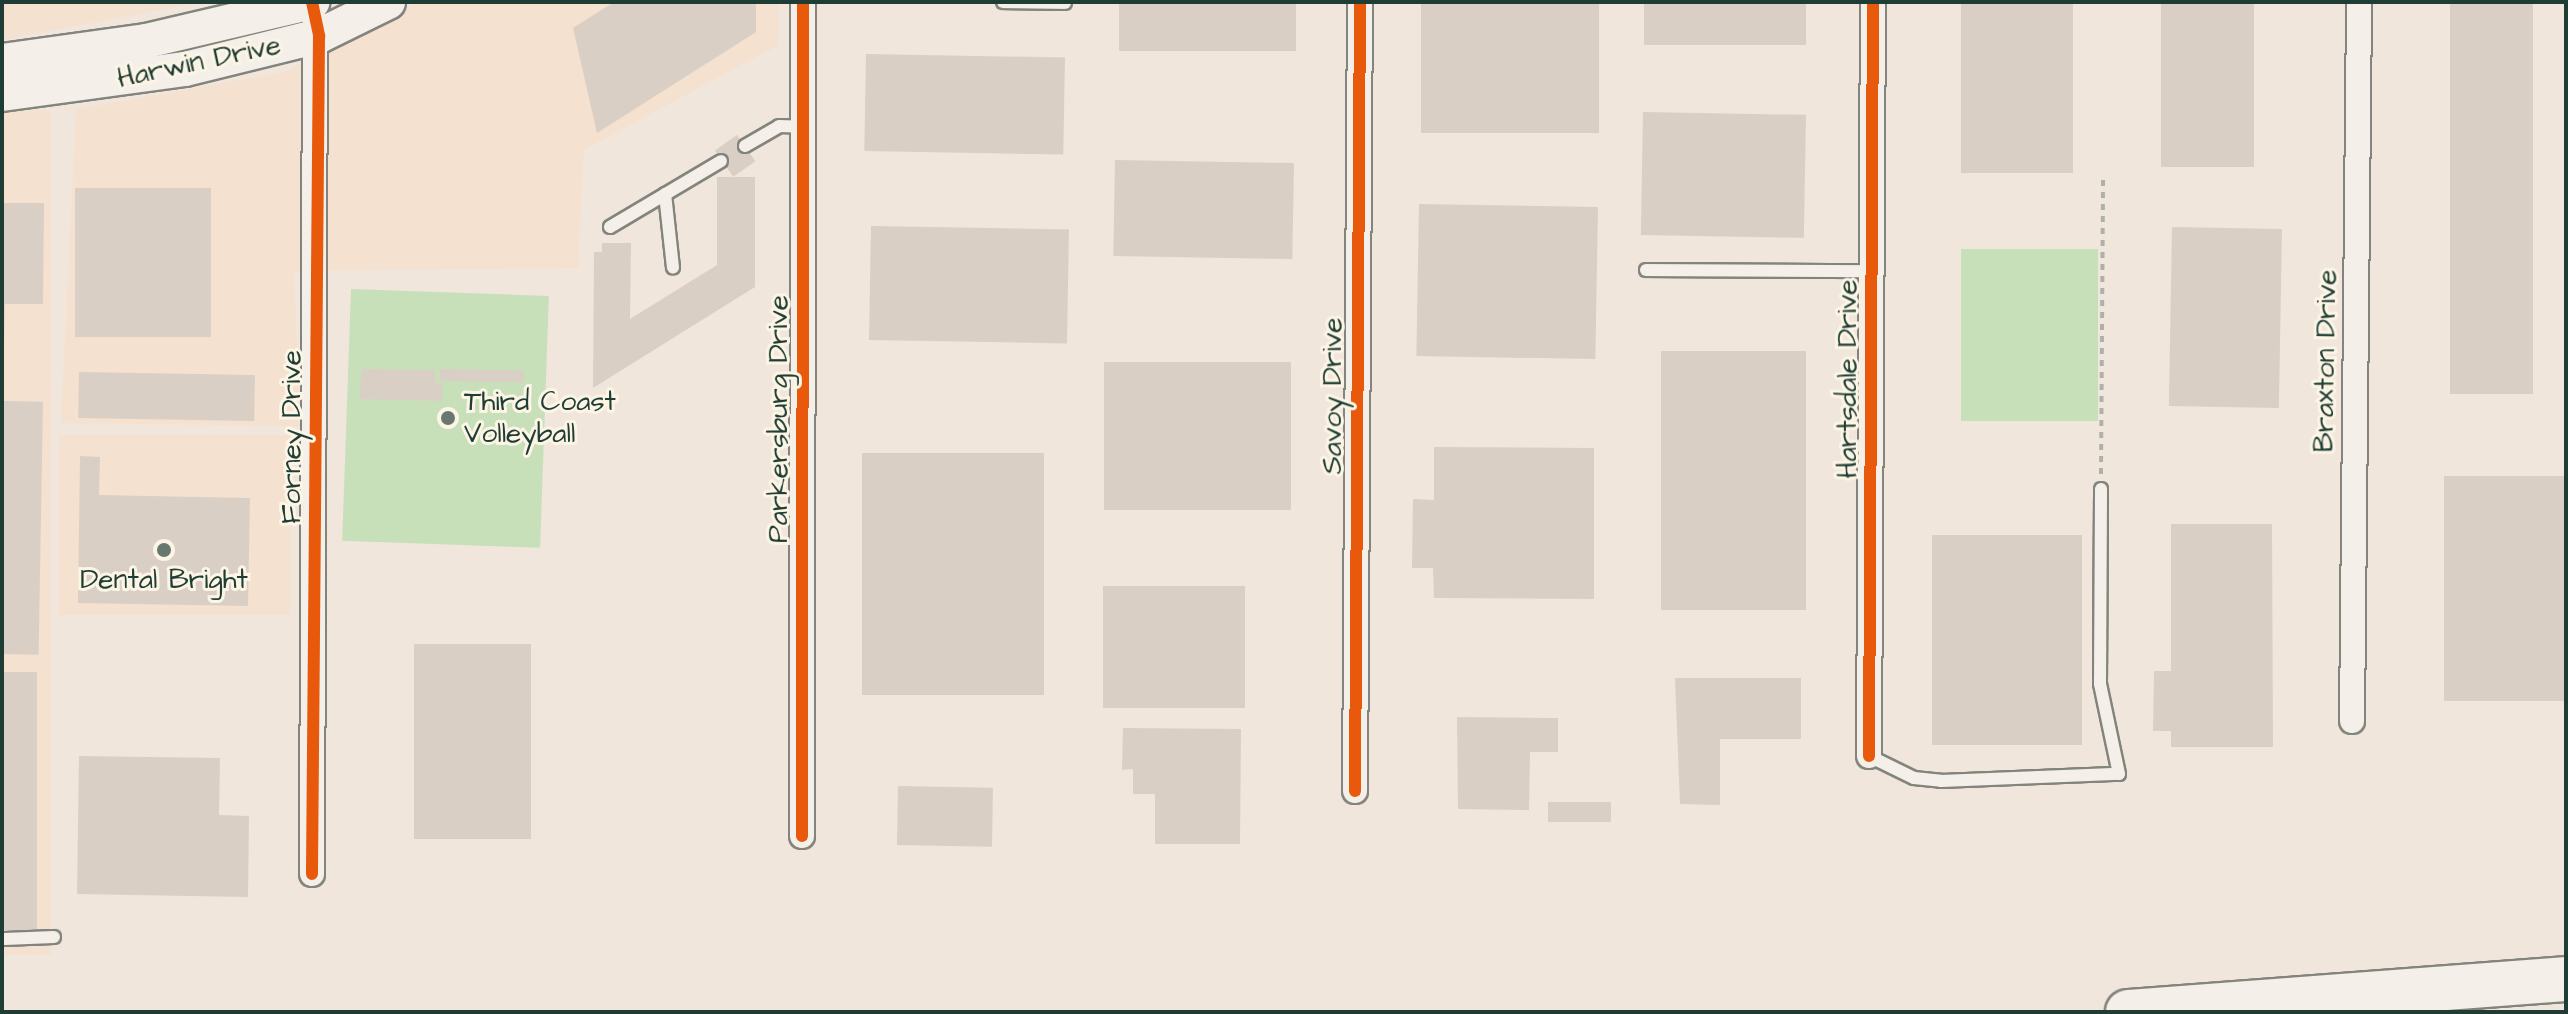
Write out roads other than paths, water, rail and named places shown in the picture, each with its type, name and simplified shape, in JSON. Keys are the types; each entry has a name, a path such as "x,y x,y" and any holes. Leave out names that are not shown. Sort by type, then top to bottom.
{"highway":[{"path":"2128,1012 2566,979"}],"main road":[{"name":"Harwin Drive","path":"2,61 146,41 312,2"},
{"name":"Harwin Drive","path":"2,94 185,69 319,36 388,2"}],"street":[{"name":"Forney Drive","path":"312,2 319,36 312,874"},
{"name":"Parkersburg Drive","path":"802,836 803,2"},
{"name":"Savoy Drive","path":"1355,791 1360,2"},
{"name":"Hartsdale Drive","path":"1869,756 1873,2"},
{"name":"Braxton Drive","path":"2352,721 2359,2"}],"lane":[{"path":"1003,2 1065,3"},
{"path":"745,146 779,126 803,127"},
{"path":"610,227 721,161"},
{"path":"665,194 673,268"},
{"path":"1646,270 1872,271"},
{"path":"1869,756 1914,778 1941,781 2119,774 2100,684 2101,489"},
{"path":"2,939 54,937"}],"place":[{"name":"Third Coast Volleyball","path":"448,418"},
{"name":"Dental Bright","path":"164,550"}]}
